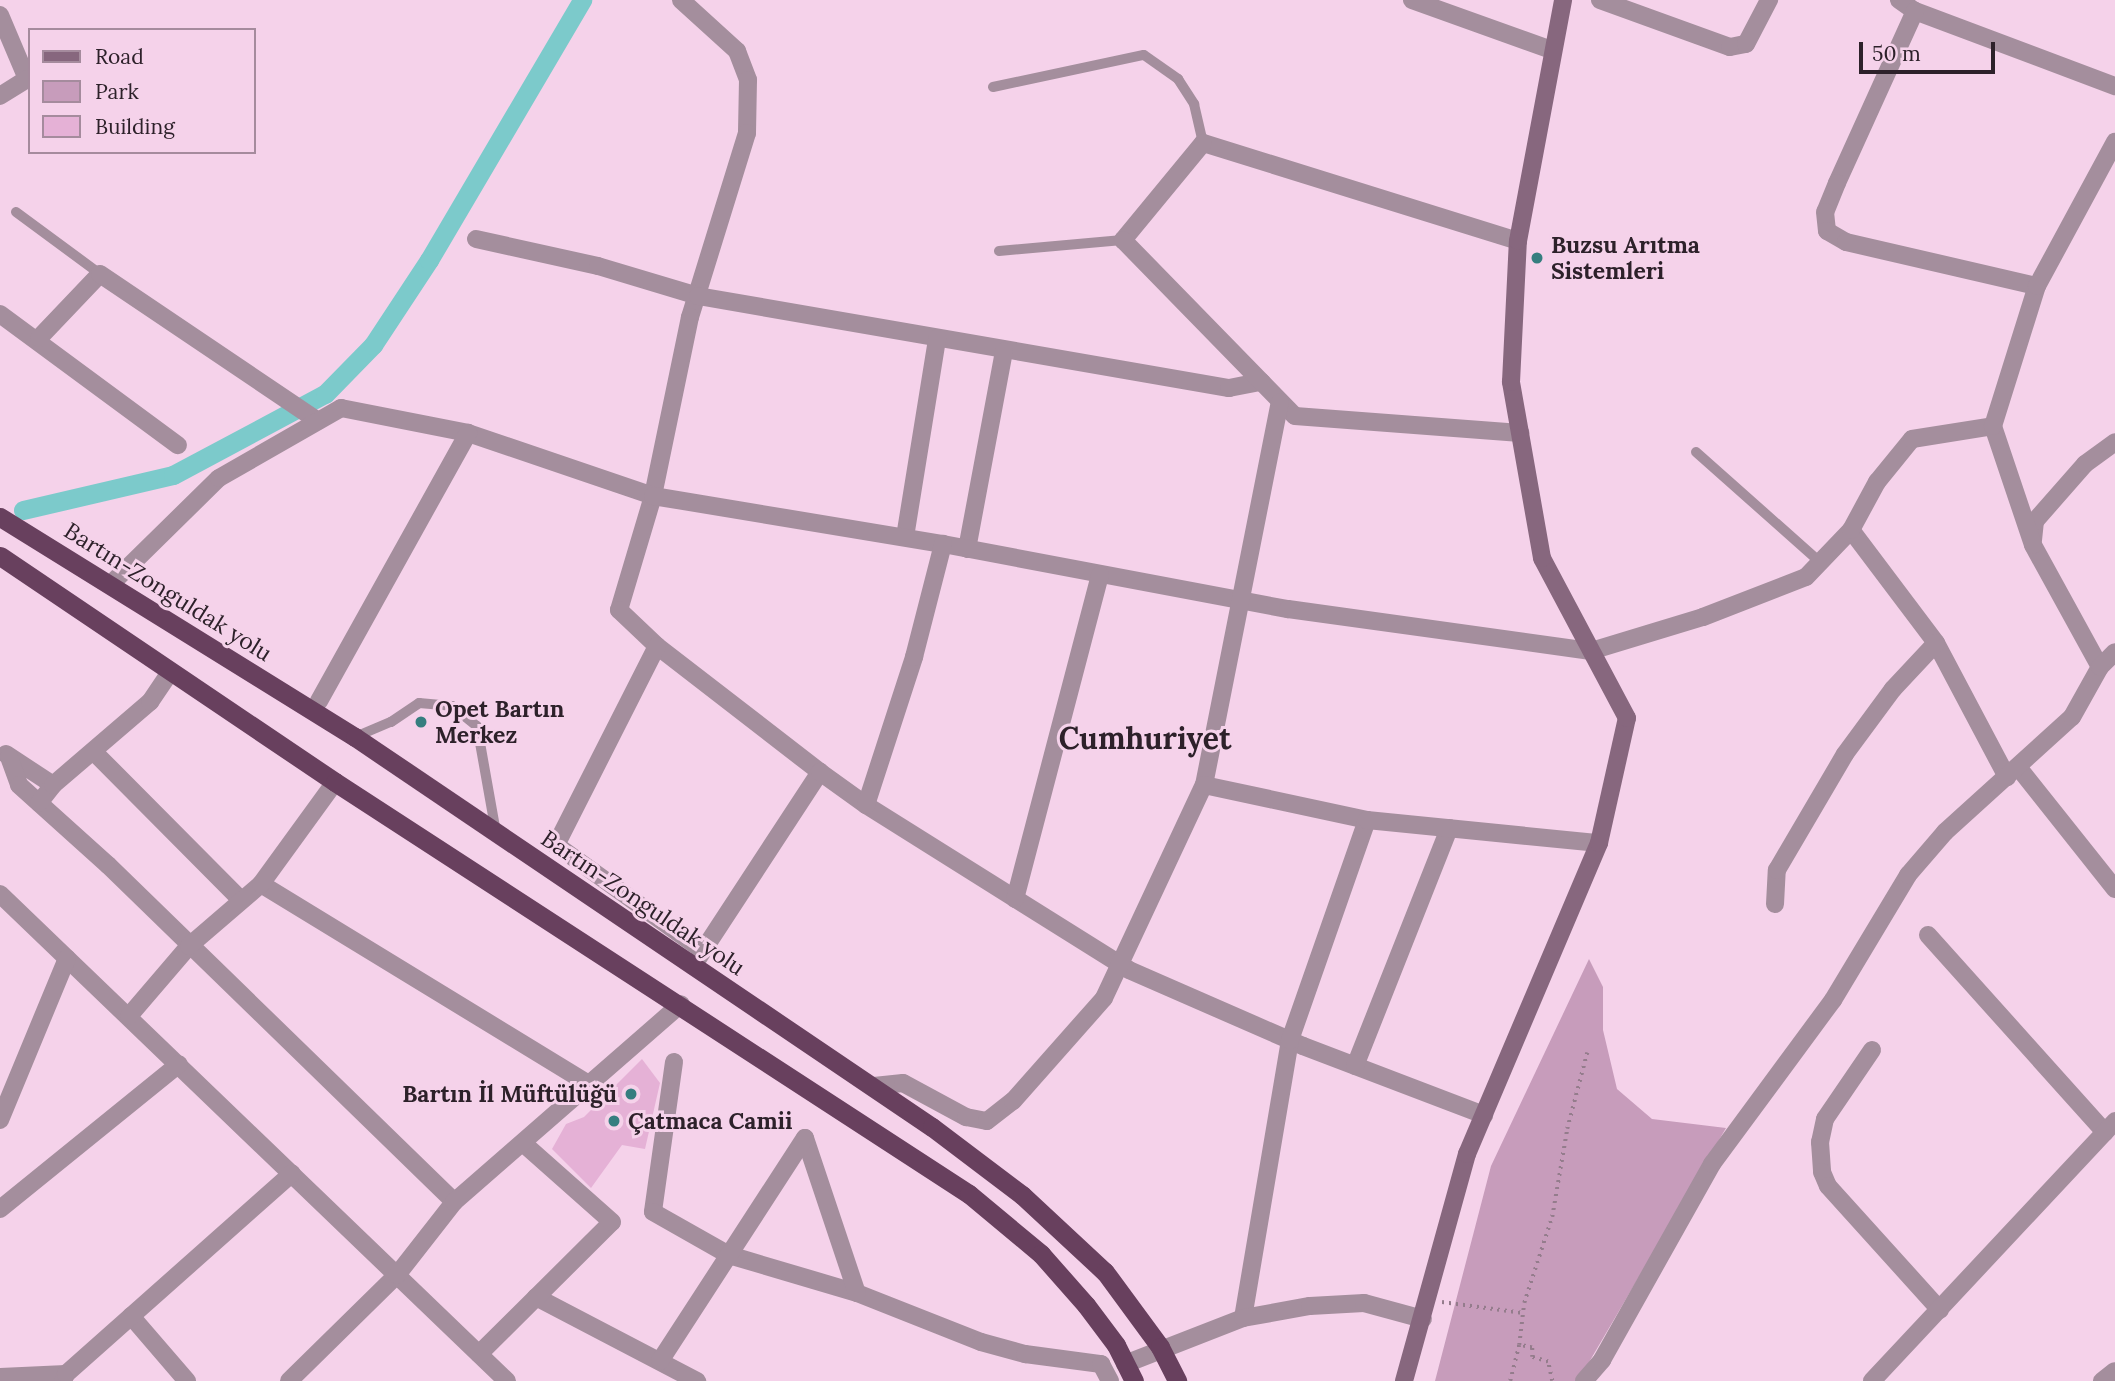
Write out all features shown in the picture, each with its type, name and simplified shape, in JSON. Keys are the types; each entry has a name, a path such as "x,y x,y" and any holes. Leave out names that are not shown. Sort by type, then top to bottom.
{"highway":[{"name":"Bartın-Zonguldak yolu","path":"0,517 355,737 497,835 698,958 874,1086 1022,1195 1105,1272 1160,1347 1177,1381"},
{"path":"0,556 335,782 681,1004 969,1194 1041,1254 1086,1305 1130,1372"}],"main road":[{"path":"1404,1381 1467,1154 1599,843 1627,718 1542,558 1511,382 1518,241 1563,0"}],"street":[{"path":"681,0 737,51 748,80 747,133 698,296 653,496 619,610 657,646 866,805 1122,966 1290,1040 1484,1115"},
{"path":"1412,0 1552,50"},
{"path":"1600,0 1731,47 1746,44 1769,0"},
{"path":"1899,0 1915,11 2115,86"},
{"path":"1915,11 1825,212 1827,231 1846,242 2037,286"},
{"path":"0,15 27,79 0,96"},
{"path":"2100,667 2033,545 1993,426 2037,286 2115,142"},
{"path":"1518,241 1203,144 1123,240 1294,416 1520,433"},
{"path":"476,239 597,266 698,296 1229,388 1261,382"},
{"path":"38,338 100,274 318,421"},
{"path":"0,314 38,338 178,445"},
{"path":"905,537 937,339"},
{"path":"967,549 1004,351"},
{"path":"874,1086 903,1083 966,1117 987,1121 1013,1101 1104,998 1122,966 1204,785 1243,600 1280,402"},
{"path":"110,584 219,478 341,408 468,433 653,496 905,537 1243,600 1591,651 1703,617 1806,577 1852,530 1877,482 1912,439 1993,426"},
{"path":"319,701 468,433"},
{"path":"2033,545 2035,521 2085,464 2115,442"},
{"path":"1852,530 1936,643 2013,772 2115,889"},
{"path":"866,805 914,657 943,544"},
{"path":"1015,899 1100,575"},
{"path":"1776,904 1777,870 1831,776 1893,689 1936,643"},
{"path":"657,646 555,845 698,958 820,772"},
{"path":"1584,1381 1602,1360 1712,1164 1833,1000 1908,875 1945,832 2072,718 2100,667 2115,652"},
{"path":"39,803 53,785 95,753 150,702 170,672"},
{"path":"5,753 53,785"},
{"path":"5,753 19,786 454,1202"},
{"path":"95,753 240,899"},
{"path":"129,1016 189,946 240,899 261,884 335,782"},
{"path":"1204,785 1367,820 1599,843"},
{"path":"1243,1318 1290,1040 1367,820"},
{"path":"1355,1066 1449,828"},
{"path":"261,884 590,1085"},
{"path":"0,894 507,1381"},
{"path":"1872,1381 2110,1127 1928,935"},
{"path":"0,1120 67,958"},
{"path":"289,1381 397,1275 454,1202 524,1144 681,1004"},
{"path":"1872,1050 1825,1119 1820,1142 1822,1172 1828,1186 1940,1310"},
{"path":"674,1062 653,1212 729,1255 858,1293 981,1342 1025,1354 1101,1364 1110,1381"},
{"path":"0,1209 179,1064"},
{"path":"660,1362 805,1139 858,1293"},
{"path":"479,1354 612,1222 524,1144"},
{"path":"0,1377 64,1377 292,1174"},
{"path":"536,1297 697,1381"},
{"path":"1130,1372 1160,1347 1243,1318 1310,1306 1364,1303 1423,1319"},
{"path":"131,1316 187,1381"},
{"path":"2102,1381 2115,1371"}],"lane":[{"path":"993,87 1144,55 1178,79 1194,104 1203,144"},
{"path":"16,212 100,274"},
{"path":"999,251 1123,240"},
{"path":"1696,452 1820,562"},
{"path":"355,737 391,722 419,703 452,706 477,726 497,835"}],"path":[{"path":"1510,1381 1523,1313 1552,1217 1567,1129 1587,1053"},
{"path":"1428,1300 1523,1313"},
{"path":"1518,1345 1532,1348 1532,1357 1548,1362 1552,1381"}],"green space":[{"path":"1589,959 1603,987 1603,1030 1617,1089 1652,1119 1726,1128 1578,1381 1435,1381 1491,1166"}],"building":[{"name":"Çatmaca Camii","path":"642,1059 660,1083 645,1149 622,1145 591,1188 552,1149 566,1124 584,1117"}],"waterway":[{"path":"23,510 173,475 325,394 373,345 429,260 582,0"}],"place":[{"name":"Buzsu Arıtma Sistemleri","path":"1537,258"},
{"name":"Opet Bartın Merkez","path":"421,722"},
{"name":"Bartın İl Müftülüğü","path":"631,1094"},
{"name":"Çatmaca Camii","path":"614,1121"}],"district":[{"name":"Cumhuriyet","path":"1145,738"}]}
